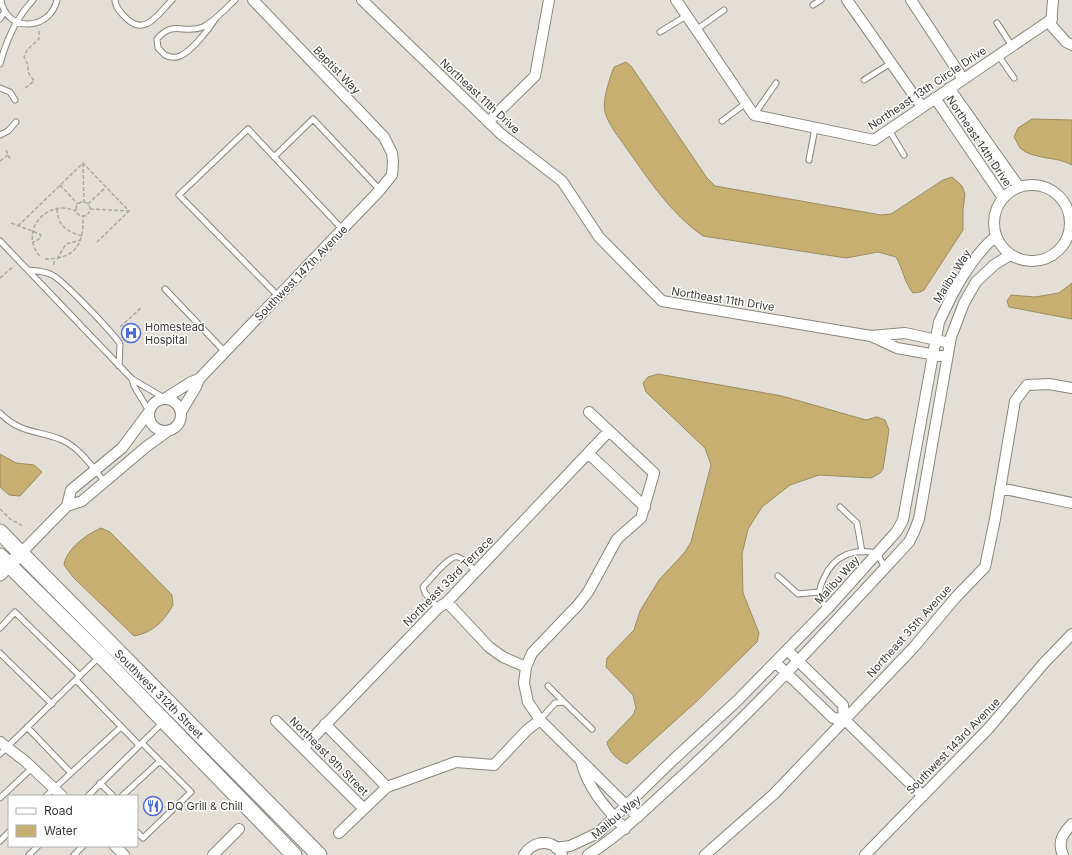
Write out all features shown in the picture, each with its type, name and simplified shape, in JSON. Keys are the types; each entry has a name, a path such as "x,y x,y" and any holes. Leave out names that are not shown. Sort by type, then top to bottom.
{"main road":[{"name":"Southwest 312th Street","path":"0,532 319,855"},
{"name":"Southwest 312th Street","path":"3,565 100,655 294,855"},
{"path":"164,721 168,718 179,724 244,790 260,796"}],"street":[{"name":"Baptist Way","path":"254,0 384,137 392,153 393,162"},
{"name":"Northeast 11th Drive","path":"362,0 501,134 562,181 599,237 662,301 871,336 905,333 950,343"},
{"path":"488,122 534,76 549,0"},
{"path":"676,0 754,115"},
{"path":"847,0 922,107"},
{"name":"Northeast 14th Drive","path":"911,0 963,79"},
{"path":"1053,0 1052,22 1066,42 1072,45"},
{"name":"Northeast 13th Circle Drive","path":"754,115 874,140 998,55 1052,22"},
{"name":"Northeast 14th Drive","path":"949,88 1019,187"},
{"name":"Northeast 14th Drive","path":"935,98 1003,198"},
{"name":"Southwest 147th Avenue","path":"182,412 196,388 199,379 380,190 392,175 393,162"},
{"path":"1033,185 1048,188 1068,201 1071,222 1067,239 1060,249 1050,257 1030,261 1010,255 1004,250 996,236 994,220 998,205 1003,198 1019,187 1033,185"},
{"name":"Malibu Way","path":"524,855 530,847 541,843 552,844 559,851 598,833 827,610 897,532 903,520 939,322 953,293 978,255 996,236"},
{"name":"Malibu Way","path":"588,855 625,829 726,735 798,662 909,542 916,525 950,343 964,303 976,282 994,265 1010,255"},
{"name":"Northeast 11th Drive","path":"871,336 897,348 947,357"},
{"name":"Southwest 147th Avenue","path":"165,398 191,382 199,379"},
{"name":"Northeast 35th Avenue","path":"705,855 774,794 914,647 956,596 985,567 1015,401 1022,389 1027,385 1049,384 1072,388"},
{"path":"3,565 21,553 67,506 82,501 104,481 179,424 182,412 177,403 165,398 156,401 130,440 71,490 67,506"},
{"path":"148,412 150,422 156,428 168,431"},
{"path":"589,412 654,473 642,518 617,539 588,592 578,605 532,653 526,667 524,683 528,702 540,720 638,817"},
{"name":"Northeast 33rd Terrace","path":"303,748 438,608 447,602 609,431"},
{"path":"588,453 645,507"},
{"path":"1000,488 1072,503"},
{"path":"447,602 489,647 503,656 526,667"},
{"name":"Southwest 143rd Avenue","path":"865,855 988,729 1044,663 1072,634"},
{"path":"786,650 843,705 844,719"},
{"path":"775,662 833,718 844,719 923,796"},
{"path":"339,833 387,787 456,762 494,765 527,730 540,720"},
{"name":"Northeast 9th Street","path":"276,721 364,809"},
{"name":"Northeast 9th Street","path":"325,724 387,787"},
{"path":"2,748 32,768 61,795"},
{"path":"581,761 584,773 596,797 625,829"},
{"path":"1063,855 1060,844 1063,833 1072,824"},
{"path":"213,855 239,829"}],"lane":[{"path":"1,0 5,11 17,22 30,24 43,21 53,12 57,0"},
{"path":"0,64 2,48 23,11 33,0"},
{"path":"115,0 120,11 134,25 140,27 147,25 172,0"},
{"path":"216,18 210,28 187,52 179,57 164,55 158,48 157,39 164,31 172,28 187,30 203,27 216,18 234,0"},
{"path":"813,5 821,0"},
{"path":"696,30 724,10"},
{"path":"0,19 5,11"},
{"path":"660,32 686,16"},
{"path":"997,23 1012,46"},
{"path":"998,55 1014,78"},
{"path":"864,80 891,62"},
{"path":"754,115 776,83"},
{"path":"0,88 10,92 15,100"},
{"path":"722,121 746,103"},
{"path":"274,157 313,119 380,190"},
{"path":"0,135 8,131 16,122"},
{"path":"809,160 815,128"},
{"path":"278,296 179,195 248,129 343,230"},
{"path":"888,130 904,155"},
{"path":"0,241 132,379 165,398"},
{"path":"28,270 47,273 57,278 100,322 120,344 119,366"},
{"path":"164,289 225,352"},
{"path":"132,379 134,386 148,412"},
{"path":"0,413 13,424 28,432 62,440 69,444 104,481"},
{"path":"840,507 857,523 862,552"},
{"path":"827,610 820,592 826,572 839,557 849,553 862,552 877,554 885,568"},
{"path":"438,608 425,594 424,587 448,560 454,556 459,557 476,571"},
{"path":"778,576 798,594 820,592"},
{"path":"0,628 15,612 78,678 121,727 160,761 191,792 143,838 138,833"},
{"path":"0,653 52,704"},
{"path":"2,748 52,704 100,655"},
{"path":"548,686 592,729"},
{"path":"540,720 555,703 564,702"},
{"path":"89,795 164,721"},
{"path":"27,727 71,773"},
{"path":"47,795 121,727"},
{"path":"123,795 160,761"},
{"path":"0,798 32,768"},
{"path":"100,783 111,795"},
{"path":"0,841 8,833"},
{"path":"29,855 37,847"},
{"path":"74,855 82,847"}],"path":[{"path":"25,88 34,81 28,72 28,65 24,57 28,50 39,39 39,31"},
{"path":"6,150 10,159"},
{"path":"0,162 8,155"},
{"path":"18,226 83,163"},
{"path":"83,163 129,211"},
{"path":"83,163 84,203"},
{"path":"60,185 78,205"},
{"path":"88,204 106,187"},
{"path":"78,205 84,203 88,204"},
{"path":"40,256 32,243 32,231 42,216 57,209 76,211 78,215 83,216 88,214 90,209 88,204"},
{"path":"76,211 78,205"},
{"path":"57,209 60,222 65,229 83,236"},
{"path":"90,209 129,211"},
{"path":"96,243 129,211"},
{"path":"45,259 56,259 71,253 83,236 83,216"},
{"path":"11,223 40,233 42,238 32,243"},
{"path":"54,265 56,259 66,244 81,240"},
{"path":"0,278 14,266"},
{"path":"120,327 141,308"},
{"path":"0,509 10,519 23,526"}],"water":[{"path":"626,62 631,66 707,178 715,186 881,215 891,214 943,180 952,177 962,186 965,194 963,230 924,290 913,293 896,257 878,252 846,258 703,236 691,227 661,196 618,136 607,117 604,107 612,71 614,67"},
{"path":"1032,119 1072,120 1072,165 1059,160 1025,152 1020,148 1014,137 1018,128"},
{"path":"1072,283 1072,319 1009,307 1007,301 1011,295 1035,297 1059,293"},
{"path":"658,374 782,396 866,420 877,417 885,420 889,430 883,469 880,473 871,478 819,475 790,485 762,507 748,529 742,554 743,593 759,633 757,642 697,701 627,764 614,755 607,742 633,715 636,708 633,695 606,667 607,658 634,630 640,611 659,580 685,552 691,542 711,465 705,448 646,392 643,383 648,377"},
{"path":"0,454 16,463 34,465 42,472 20,496 9,495 0,487"},
{"path":"101,528 110,532 172,595 173,605 170,611 162,621 147,632 134,636 73,577 64,565 69,553 78,543"}],"place":[{"name":"Homestead Hospital","path":"131,333"},
{"name":"DQ Grill & Chill","path":"153,806"}]}
